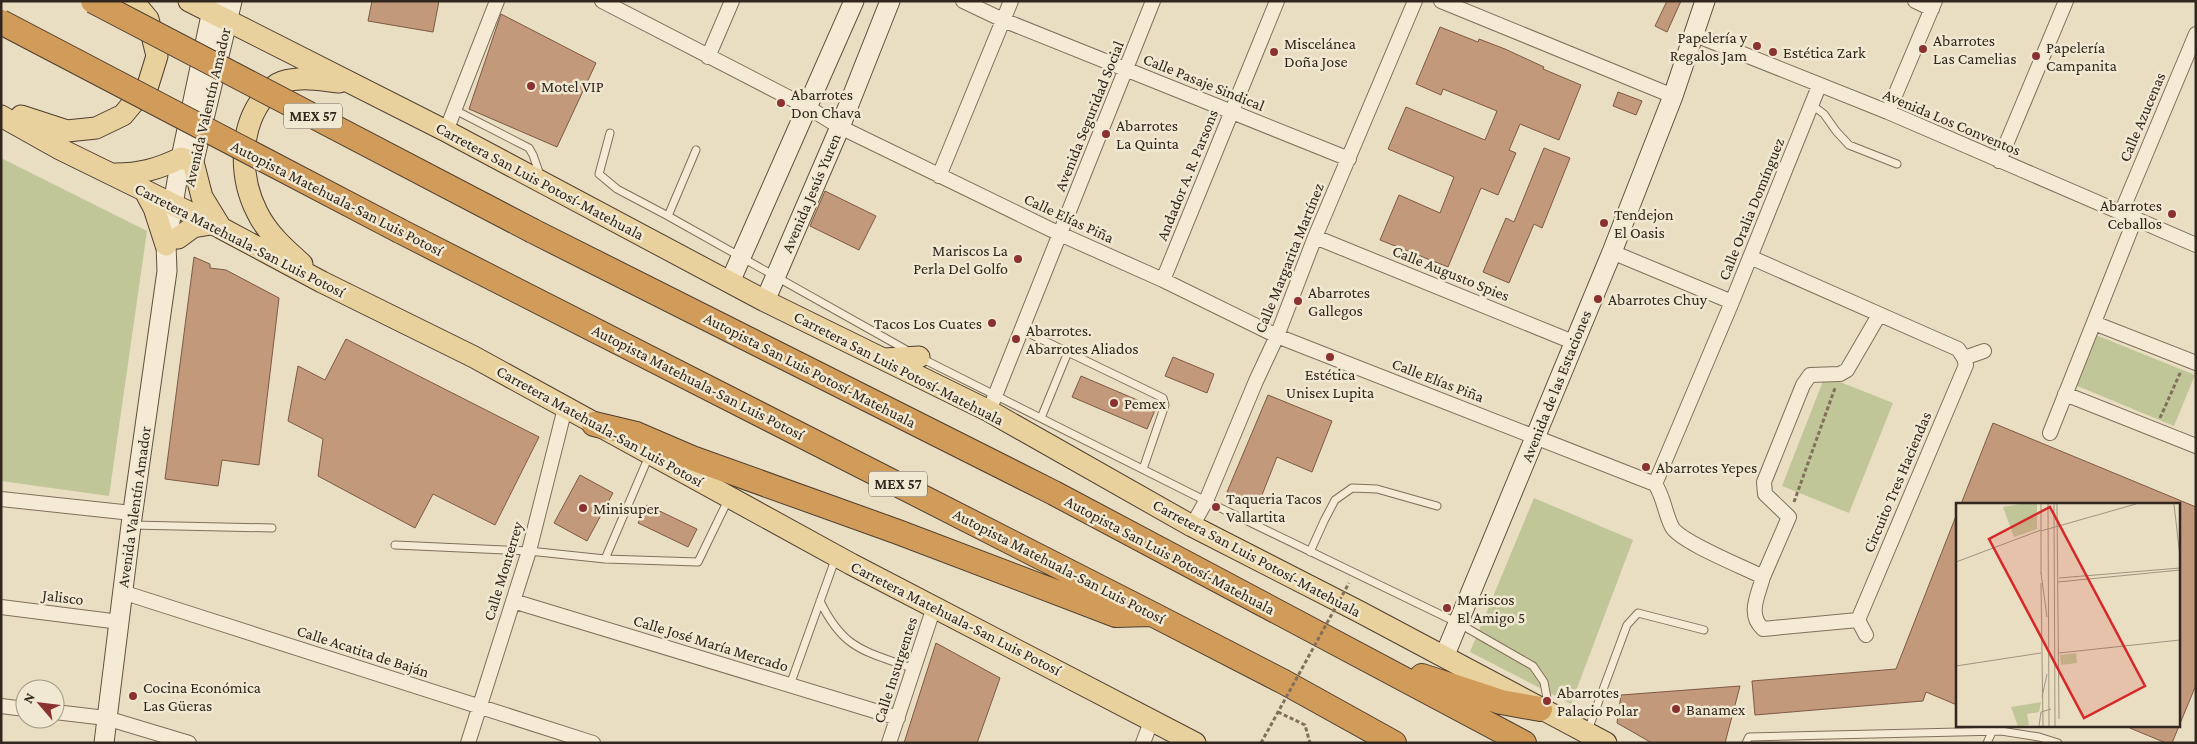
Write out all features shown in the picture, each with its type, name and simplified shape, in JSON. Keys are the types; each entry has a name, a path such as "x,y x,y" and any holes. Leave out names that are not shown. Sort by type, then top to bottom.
{"highway":[{"name":"Autopista San Luis Potosí-Matehuala","path":"93,1 533,231 1054,494 1524,743"},
{"name":"Autopista Matehuala-San Luis Potosí","path":"1,22 400,231 1284,682 1394,743"},
{"path":"594,424 636,434 692,458 898,532 1116,615 1152,614"},
{"path":"1359,655 1502,702 1545,712"}],"main road":[{"path":"1,110 68,131 96,128 123,115 148,85 158,56 148,19 133,1"},
{"name":"Carretera San Luis Potosí-Matehuala","path":"189,1 222,9 354,84 765,301 882,359 992,403 1192,526 1606,743"},
{"path":"322,282 269,232 257,212 250,194 246,173 244,150 246,133 254,111 265,94 280,83 303,78 354,84"},
{"name":"Carretera Matehuala-San Luis Potosí","path":"1,116 322,282 474,357 729,498 1195,743"},
{"path":"114,174 137,174 187,160 216,226 193,227 172,241 145,191"},
{"path":"882,359 919,357"}],"street":[{"path":"446,131 497,1"},
{"path":"708,56 732,1"},
{"path":"730,282 809,108 854,1"},
{"name":"Avenida Jesús Yuren","path":"765,301 840,127 890,1"},
{"name":"Calle Pasaje Sindical","path":"963,1 1003,20 1349,159"},
{"path":"939,176 1011,1"},
{"name":"Avenida Seguridad Social","path":"992,403 1153,1"},
{"name":"Andador A. R. Parsons","path":"1163,280 1278,1"},
{"name":"Calle Margarita Martínez","path":"1192,526 1206,501 1256,381 1277,336 1315,237 1415,1"},
{"path":"1441,1 1673,96"},
{"name":"Avenida de las Estaciones","path":"1444,657 1573,342 1612,252 1673,96 1705,1"},
{"path":"1888,112 1934,5 1915,1"},
{"path":"1999,161 2066,1"},
{"name":"Calle Elías Piña","path":"610,3 809,108 840,127 1060,234 1163,280 1277,336 1535,437"},
{"name":"Avenida Valentín Amador","path":"104,743 131,519 167,271 187,160 222,9"},
{"name":"Avenida Los Conventos","path":"1694,34 1888,112 2196,245"},
{"name":"Calle Azucenas","path":"2121,213 2196,34"},
{"name":"Calle Oralia Domínguez","path":"1655,484 1820,86"},
{"path":"2050,433 2135,219"},
{"name":"Calle Augusto Spies","path":"1315,237 1573,342"},
{"path":"1612,252 1732,302"},
{"path":"1750,257 1958,349 1964,358 1984,351"},
{"path":"1866,635 1858,620 1763,629 1756,622 1754,614 1763,576 1789,517 1765,494 1764,482 1803,385 1810,375 1840,374 1847,370 1879,315"},
{"path":"2094,323 2191,361"},
{"name":"Circuito Tres Haciendas","path":"1858,620 1966,365 1964,358"},
{"path":"2065,394 2196,446"},
{"name":"Calle Monterrey","path":"468,743 529,551 565,408"},
{"path":"1535,437 1655,484 1660,491 1673,528 1685,539 1763,576"},
{"path":"1,498 131,519"},
{"name":"Calle Acatita de Baján","path":"122,592 593,743"},
{"name":"Calle José María Mercado","path":"513,601 898,718"},
{"name":"Jalisco","path":"1,607 120,622"},
{"name":"Calle Insurgentes","path":"889,743 934,607"},
{"path":"1,706 15,708"},
{"path":"65,713 106,718 189,743"},
{"path":"1143,743 1152,719"}],"lane":[{"path":"1812,106 1824,114 1848,145 1897,164"},
{"path":"455,110 529,148 534,155 542,182"},
{"path":"610,133 599,174 617,189 919,357 992,403 1041,418 1206,501 1458,623 1533,666 1544,682 1545,712"},
{"path":"668,216 696,150"},
{"path":"1022,330 1163,398 1165,405 1143,470"},
{"path":"1041,418 1068,352"},
{"path":"605,559 650,455"},
{"path":"1310,552 1336,500 1352,488 1376,489 1437,506"},
{"path":"394,544 529,551 605,559 698,562 729,498"},
{"path":"131,519 272,528"},
{"path":"790,685 837,555"},
{"path":"820,601 828,618 841,635 859,649 914,669"},
{"path":"1587,733 1627,625 1638,613 1704,630"},
{"path":"1746,743 1749,737 1823,740 1872,739 1939,733 2001,731 2058,743"},
{"path":"1987,743 1992,732"},
{"path":"1936,743 1939,733"}],"path":[{"path":"2155,430 2191,361"},
{"path":"1789,517 1840,374"},
{"path":"1261,743 1349,583"},
{"path":"1278,712 1305,725 1310,743"}],"green space":[{"path":"1,158 147,231 109,496 1,481"},
{"path":"2096,335 2195,375 2174,426 2075,385"},
{"path":"1825,376 1893,403 1849,513 1782,486"},
{"path":"1534,498 1633,540 1571,704 1470,652"}],"building":[{"path":"372,1 439,1 433,32 368,21"},
{"path":"1667,1 1681,1 1667,32 1655,26"},
{"name":"Motel VIP","path":"501,14 596,63 557,147 469,109"},
{"path":"1440,27 1478,42 1479,39 1505,49 1544,67 1543,69 1581,85 1559,140 1520,124 1509,150 1516,153 1498,195 1481,188 1448,267 1380,240 1399,195 1440,213 1454,177 1388,149 1406,107 1485,140 1497,111 1443,89 1441,95 1416,84"},
{"path":"1618,92 1642,101 1636,115 1613,106"},
{"path":"1544,148 1570,158 1542,228 1534,224 1509,283 1483,272 1506,218 1514,222"},
{"path":"825,191 876,216 859,250 810,226"},
{"path":"194,257 210,264 210,268 226,270 279,298 259,465 222,460 218,486 165,479"},
{"path":"346,339 539,437 495,525 433,494 415,528 318,476 323,439 288,421 298,366 325,380"},
{"path":"1173,357 1214,374 1207,393 1165,376"},
{"name":"Pemex","path":"1081,376 1156,408 1147,429 1072,397"},
{"path":"1268,395 1332,421 1312,472 1277,457 1258,505 1227,492"},
{"path":"1993,423 2196,507 2196,685 2180,724 2180,503 1961,503"},
{"name":"Minisuper","path":"580,475 613,493 587,541 554,523"},
{"path":"647,505 697,529 688,547 638,523"},
{"path":"1956,516 1956,705 1926,692 1923,701 1755,715 1752,681 1896,669"},
{"path":"936,643 1000,678 977,743 904,743"},
{"name":"Banamex","path":"1740,686 1725,743 1652,743 1617,723 1621,695"},
{"path":"2125,726 2179,726 2172,743 2166,743"}],"place":[{"name":"Papelería y Regalos Jam","path":"1757,46"},
{"name":"Abarrotes Las Camelias","path":"1923,49"},
{"name":"Miscelánea Doña Jose","path":"1274,52"},
{"name":"Estética Zark","path":"1773,52"},
{"name":"Papelería Campanita","path":"2036,56"},
{"name":"Motel VIP","path":"531,86"},
{"name":"Abarrotes Don Chava","path":"781,103"},
{"name":"Abarrotes La Quinta","path":"1106,134"},
{"name":"Abarrotes Ceballos","path":"2172,214"},
{"name":"Tendejon El Oasis","path":"1604,223"},
{"name":"Mariscos La Perla Del Golfo","path":"1018,259"},
{"name":"Abarrotes Chuy","path":"1598,299"},
{"name":"Abarrotes Gallegos","path":"1298,301"},
{"name":"Tacos Los Cuates","path":"992,323"},
{"name":"Abarrotes. Abarrotes Aliados","path":"1016,339"},
{"name":"Estética Unisex Lupita","path":"1330,357"},
{"name":"Pemex","path":"1114,403"},
{"name":"Abarrotes Yepes","path":"1646,467"},
{"name":"Taqueria Tacos Vallartita","path":"1216,507"},
{"name":"Minisuper","path":"583,508"},
{"name":"Mariscos El Amigo 5","path":"1447,608"},
{"name":"Cocina Económica Las Güeras","path":"133,696"},
{"name":"Abarrotes Palacio Polar","path":"1547,701"},
{"name":"Banamex","path":"1676,709"}]}
